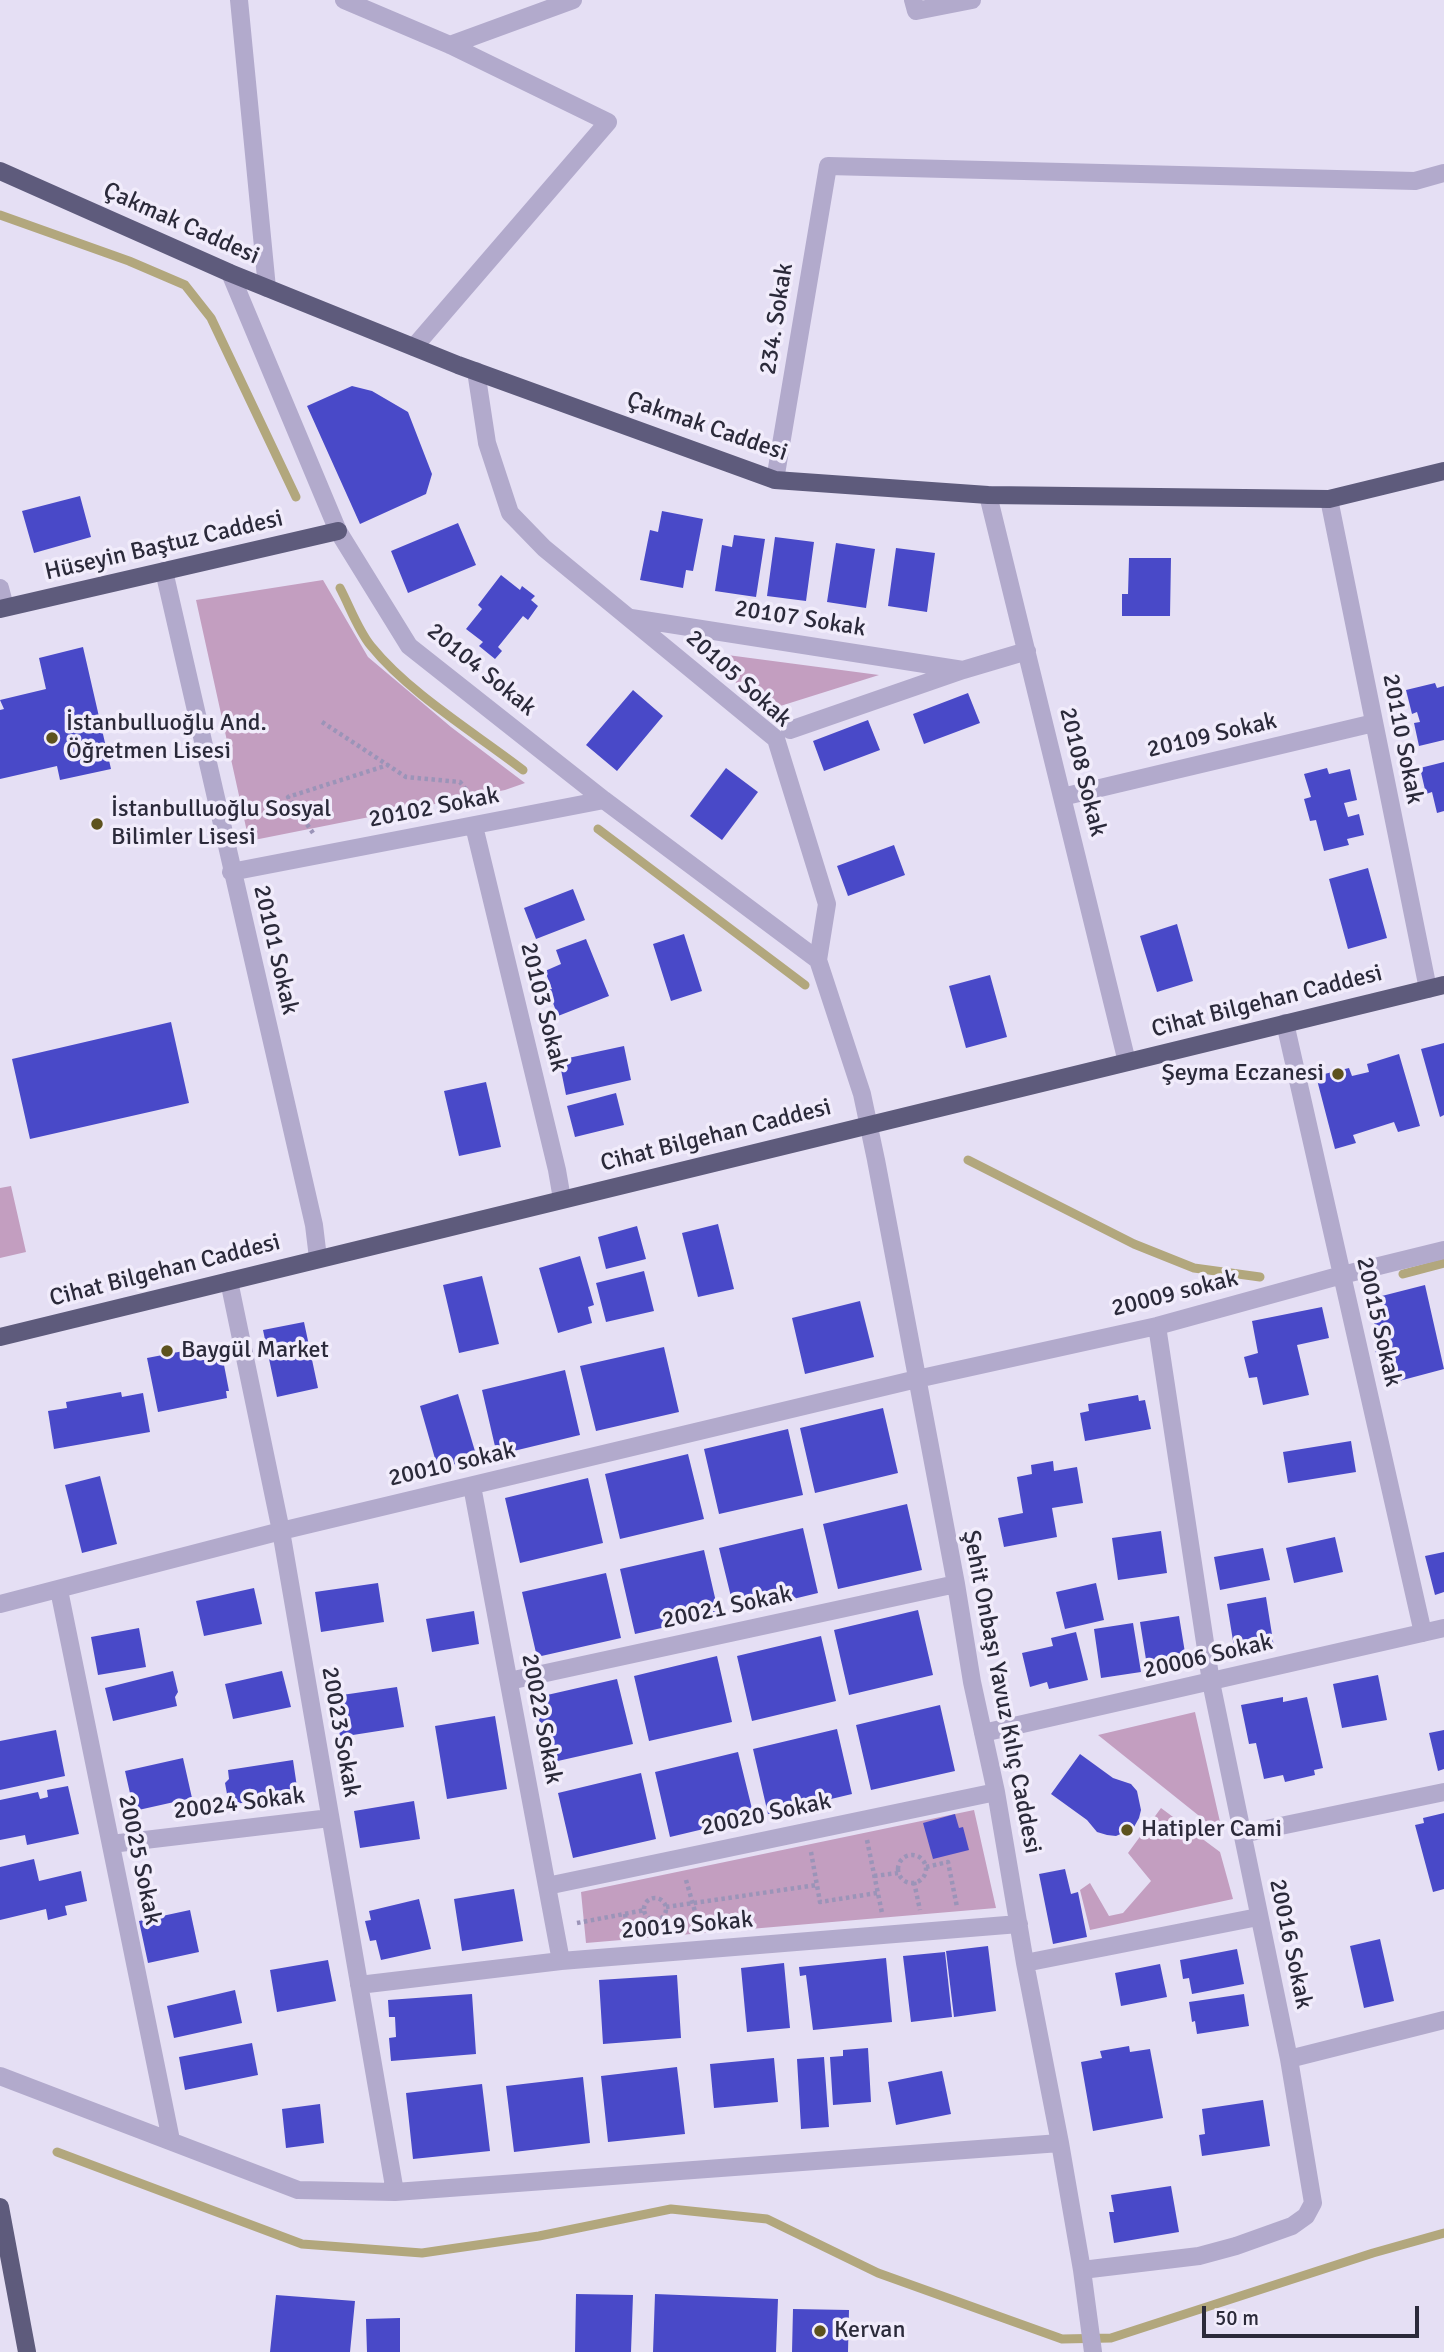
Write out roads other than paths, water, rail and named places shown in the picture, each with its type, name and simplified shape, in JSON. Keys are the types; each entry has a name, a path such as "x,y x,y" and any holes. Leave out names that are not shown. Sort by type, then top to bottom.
{"main road":[{"name":"Çakmak Caddesi","path":"0,171 230,273 414,347 775,480 988,495 1329,499 1444,471"},
{"name":"Hüseyin Baştuz Caddesi","path":"2,608 338,531"},
{"name":"Cihat Bilgehan Caddesi","path":"0,1337 1436,987"},
{"path":"0,2207 27,2352"}],"street":[{"path":"239,0 267,288"},
{"path":"344,0 450,45 608,122 414,347"},
{"path":"450,45 573,0"},
{"path":"913,0 916,11 972,0"},
{"name":"234. Sokak","path":"775,480 828,166 1415,181 1444,173"},
{"name":"20104 Sokak","path":"230,273 338,531 409,646 604,800 818,960"},
{"name":"20105 Sokak","path":"476,371 487,443 510,513 544,548 776,739 827,904 818,960 862,1094 868,1125"},
{"name":"20108 Sokak","path":"988,495 1127,1062"},
{"name":"20110 Sokak","path":"1329,499 1374,723 1436,987"},
{"name":"20101 Sokak","path":"164,571 314,1225 318,1258"},
{"path":"0,588 2,608"},
{"name":"20107 Sokak","path":"629,617 963,670"},
{"path":"790,730 963,670 1027,651"},
{"name":"20109 Sokak","path":"1062,797 1374,723"},
{"name":"20102 Sokak","path":"231,872 604,800"},
{"name":"20103 Sokak","path":"482,824 562,1199"},
{"name":"20015 Sokak","path":"1285,1023 1423,1633"},
{"name":"Şehit Onbaşı Yavuz Kılıç Caddesi","path":"868,1125 956,1584 972,1682 996,1792 1082,2270 1093,2352"},
{"name":"20009 sokak","path":"917,1379 1157,1326 1444,1250"},
{"name":"20023 Sokak","path":"229,1280 281,1531 395,2192"},
{"name":"20016 Sokak","path":"1082,2270 1199,2256 1274,2234 1306,2216 1313,2203 1289,2059 1211,1682 1157,1326"},
{"name":"20010 sokak","path":"0,1604 281,1531 917,1379"},
{"name":"20022 Sokak","path":"472,1486 561,1961"},
{"name":"20021 Sokak","path":"509,1681 956,1584"},
{"name":"20025 Sokak","path":"59,1590 171,2140"},
{"name":"20006 Sokak","path":"984,1733 1444,1628"},
{"name":"20020 Sokak","path":"547,1886 996,1792"},
{"path":"1241,1834 1444,1792"},
{"name":"20024 Sokak","path":"111,1844 330,1818"},
{"path":"1025,1963 1258,1917"},
{"name":"20019 Sokak","path":"359,1985 561,1961 1019,1924"},
{"path":"1289,2059 1444,2021"},
{"path":"0,2076 298,2190 395,2192 1060,2143"}],"waterway":[{"path":"0,215 129,261 185,285 211,318 296,497"},
{"path":"340,588 362,633 386,663 443,712 523,770"},
{"path":"598,829 805,985"},
{"path":"968,1160 1134,1244 1194,1268 1260,1277"},
{"path":"1403,1274 1444,1263"},
{"path":"57,2152 302,2244 422,2253 539,2236 671,2209 767,2219 878,2273 1062,2339 1111,2338 1373,2253 1444,2233"}],"place":[{"name":"İstanbulluoğlu And. Öğretmen Lisesi","path":"52,738"},
{"name":"İstanbulluoğlu Sosyal Bilimler Lisesi","path":"97,824"},
{"name":"Şeyma Eczanesi","path":"1338,1074"},
{"name":"Baygül Market","path":"167,1351"},
{"name":"Hatipler Cami","path":"1127,1830"},
{"name":"Kervan","path":"820,2331"}]}
